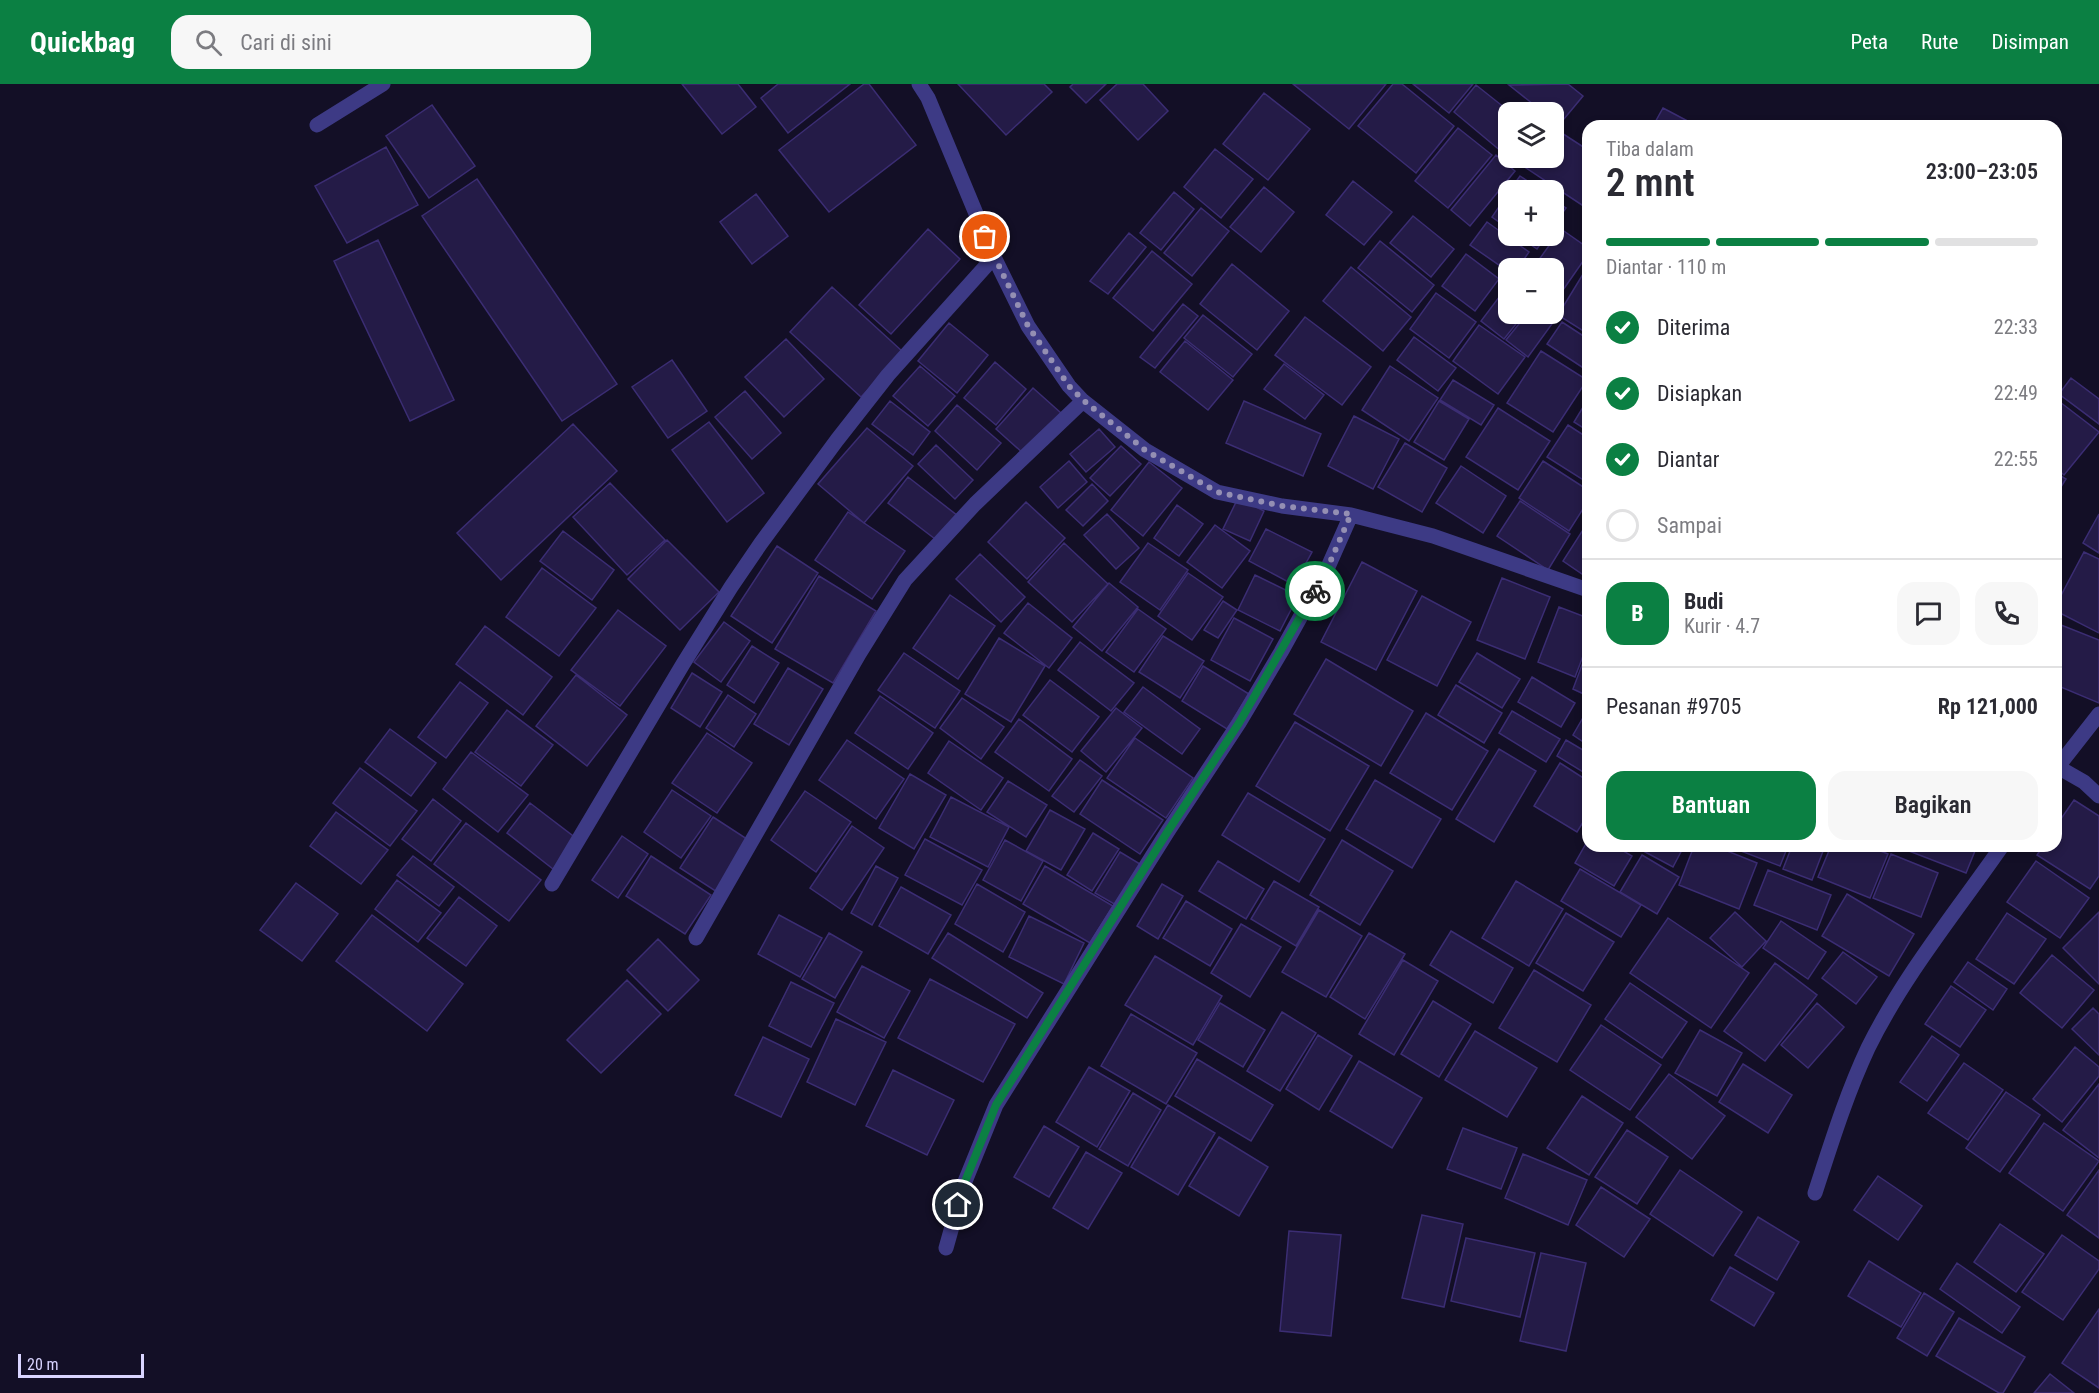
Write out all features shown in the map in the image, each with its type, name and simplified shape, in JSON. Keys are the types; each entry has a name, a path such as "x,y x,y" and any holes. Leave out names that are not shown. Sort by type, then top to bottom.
{"street":[{"path":"317,125 383,84"},
{"path":"920,84 928,98 994,257 1028,326 1069,386 1145,450 1217,492 1282,506 1351,514 1433,536 1582,588"},
{"path":"552,884 683,664 731,586 761,543 888,375 994,257"},
{"path":"696,938 853,664 905,580 975,504 1083,400"},
{"path":"946,1248 964,1184 996,1105 1275,662 1328,567 1351,514"},
{"path":"2062,761 2099,714"},
{"path":"2062,770 2084,782 2099,796"},
{"path":"1815,1193 1842,1107 1869,1047 1900,991 1936,935 1998,852"}],"building":[{"path":"682,84 738,84 756,107 722,134"},
{"path":"778,84 850,84 788,133 761,98"},
{"path":"864,84 869,84 916,145 829,212 779,150"},
{"path":"958,84 1044,84 1052,92 1006,135"},
{"path":"1073,84 1106,84 1086,103 1070,87"},
{"path":"1117,84 1143,84 1168,111 1138,140 1100,100"},
{"path":"1293,84 1386,84 1349,129"},
{"path":"1393,84 1402,84 1454,126 1416,173 1358,126"},
{"path":"1413,84 1473,84 1449,113"},
{"path":"1568,84 1583,96 1564,119 1564,102 1530,102 1509,85"},
{"path":"1476,85 1498,102 1498,149 1454,112"},
{"path":"1264,93 1310,129 1268,180 1223,144"},
{"path":"432,105 475,166 429,198 386,136"},
{"path":"1663,108 1686,120 1656,120"},
{"path":"1458,128 1492,155 1448,208 1415,181"},
{"path":"1564,134 1582,146 1582,205 1564,193 1564,180 1544,180 1526,168 1564,168"},
{"path":"386,147 418,205 347,243 315,186"},
{"path":"1215,149 1253,179 1221,218 1184,187"},
{"path":"1496,155 1498,168 1511,168 1515,171 1508,180 1498,180 1498,192 1470,226 1451,210"},
{"path":"477,179 617,384 562,421 422,216"},
{"path":"1353,181 1392,212 1364,245 1326,215"},
{"path":"1264,187 1294,212 1261,252 1230,227"},
{"path":"1174,192 1194,209 1161,250 1140,233"},
{"path":"756,194 788,236 752,264 720,222"},
{"path":"1201,208 1229,231 1192,276 1164,253"},
{"path":"1498,208 1498,221 1492,217"},
{"path":"1413,216 1454,249 1431,277 1390,243"},
{"path":"1487,222 1498,230 1498,246 1521,246 1529,252 1525,258 1498,258 1498,264 1470,245"},
{"path":"928,229 960,259 891,334 859,305"},
{"path":"1564,231 1582,244 1582,263 1564,289 1564,258 1540,258 1549,246 1564,246"},
{"path":"1129,233 1146,247 1108,294 1090,281"},
{"path":"378,240 454,400 410,421 334,261"},
{"path":"1380,241 1434,285 1412,312 1358,268"},
{"path":"1152,251 1192,284 1153,331 1113,298"},
{"path":"1466,254 1498,278 1475,311 1442,286"},
{"path":"1232,264 1289,311 1257,350 1200,304"},
{"path":"1351,267 1411,317 1383,351 1323,301"},
{"path":"1582,276 1582,330 1564,319 1564,305"},
{"path":"832,287 903,352 861,397 790,332"},
{"path":"1436,293 1476,322 1449,358 1410,329"},
{"path":"1498,299 1498,324 1516,324 1504,339 1481,321"},
{"path":"1183,304 1198,316 1155,368 1140,357"},
{"path":"1203,315 1252,354 1233,377 1184,338"},
{"path":"1305,317 1371,367 1342,405 1275,355"},
{"path":"949,323 988,355 957,393 918,361"},
{"path":"1564,323 1582,335 1582,367 1547,344 1561,324"},
{"path":"1519,324 1552,324 1528,357 1506,340"},
{"path":"1479,325 1525,357 1498,394 1453,361"},
{"path":"1414,337 1456,368 1438,391 1397,360"},
{"path":"786,339 824,379 784,417 745,377"},
{"path":"1185,341 1233,380 1208,410 1160,372"},
{"path":"1541,351 1582,377 1582,388 1553,432 1507,403"},
{"path":"672,360 707,411 668,438 632,387"},
{"path":"995,362 1026,389 996,425 964,398"},
{"path":"1284,364 1324,395 1305,419 1264,389"},
{"path":"920,366 955,396 928,426 893,396"},
{"path":"1390,366 1438,398 1409,441 1362,410"},
{"path":"2071,378 2099,399 2099,424 2062,396 2062,390"},
{"path":"1453,380 1494,405 1481,425 1440,400"},
{"path":"1033,388 1061,413 1024,454 996,429"},
{"path":"745,391 781,433 752,459 715,417"},
{"path":"890,401 930,432 913,455 872,424"},
{"path":"1244,401 1321,434 1303,476 1226,443"},
{"path":"1439,401 1469,419 1444,460 1414,442"},
{"path":"2062,404 2099,432 2064,475 2062,473"},
{"path":"957,405 1001,443 977,470 935,431"},
{"path":"1498,408 1550,441 1518,490 1466,457"},
{"path":"1582,409 1582,427 1574,422"},
{"path":"1354,416 1399,439 1373,489 1328,466"},
{"path":"709,422 764,493 727,522 672,450"},
{"path":"573,424 617,471 501,580 457,533"},
{"path":"1568,425 1582,434 1582,479 1547,457"},
{"path":"867,428 913,466 864,523 818,484"},
{"path":"1099,429 1115,447 1086,472 1070,454"},
{"path":"1405,443 1447,468 1422,512 1378,487"},
{"path":"936,445 973,480 955,499 918,464"},
{"path":"1121,446 1141,464 1110,496 1090,478"},
{"path":"1069,461 1087,482 1058,508 1040,487"},
{"path":"1543,461 1582,486 1582,510 1569,531 1519,498"},
{"path":"1149,462 1182,488 1143,536 1111,510"},
{"path":"1461,466 1506,496 1483,533 1436,503"},
{"path":"908,477 958,516 939,542 888,503"},
{"path":"610,483 665,540 627,575 573,517"},
{"path":"1092,484 1108,501 1083,526 1066,510"},
{"path":"1238,498 1264,511 1250,541 1223,529"},
{"path":"1520,501 1570,534 1548,570 1497,536"},
{"path":"1026,502 1065,538 1027,579 988,542"},
{"path":"1177,505 1203,524 1179,556 1154,538"},
{"path":"848,512 905,551 872,599 815,560"},
{"path":"1107,514 1139,548 1116,569 1084,535"},
{"path":"2099,514 2099,553 2083,543"},
{"path":"1215,525 1250,551 1222,588 1187,562"},
{"path":"1266,529 1312,552 1294,585 1249,561"},
{"path":"563,531 614,570 592,600 540,561"},
{"path":"1582,531 1582,574 1563,561"},
{"path":"667,540 719,592 680,630 628,579"},
{"path":"1064,543 1108,584 1072,622 1028,582"},
{"path":"1148,543 1188,570 1160,610 1120,582"},
{"path":"777,546 818,573 772,643 731,616"},
{"path":"2084,552 2099,559 2099,633 2062,614 2062,594"},
{"path":"980,554 1025,597 1001,622 956,579"},
{"path":"1362,562 1417,591 1376,670 1321,642"},
{"path":"542,568 596,608 559,656 506,617"},
{"path":"1188,573 1223,597 1192,640 1158,616"},
{"path":"1255,575 1298,596 1280,631 1238,610"},
{"path":"819,576 876,611 833,683 775,649"},
{"path":"1502,578 1550,597 1525,659 1477,640"},
{"path":"1109,583 1138,607 1102,651 1073,627"},
{"path":"950,595 995,626 958,679 913,648"},
{"path":"1422,596 1471,622 1437,686 1387,660"},
{"path":"1223,601 1237,610 1218,638 1204,630"},
{"path":"1028,603 1072,638 1049,668 1004,633"},
{"path":"1559,607 1582,616 1582,659 1575,677 1538,662"},
{"path":"1138,609 1166,629 1134,672 1106,652"},
{"path":"618,610 666,646 620,706 571,670"},
{"path":"1234,618 1273,639 1250,681 1211,660"},
{"path":"724,622 750,641 721,682 694,662"},
{"path":"2062,625 2099,640 2099,703 2062,688"},
{"path":"485,626 552,677 523,715 456,664"},
{"path":"1163,636 1204,661 1180,698 1139,672"},
{"path":"999,638 1045,666 1011,722 965,694"},
{"path":"1080,642 1134,683 1111,711 1058,670"},
{"path":"752,646 779,663 754,703 727,685"},
{"path":"904,653 960,691 935,728 878,690"},
{"path":"1477,653 1520,679 1502,708 1459,682"},
{"path":"1326,659 1413,711 1381,766 1294,714"},
{"path":"1582,665 1582,693 1573,689"},
{"path":"1203,666 1249,694 1227,729 1182,701"},
{"path":"788,668 823,689 789,745 754,724"},
{"path":"692,673 722,692 700,727 671,708"},
{"path":"576,675 627,715 587,766 536,726"},
{"path":"1532,677 1575,703 1561,727 1518,702"},
{"path":"1050,680 1099,717 1072,752 1023,715"},
{"path":"460,682 488,703 446,758 418,737"},
{"path":"1456,685 1502,713 1484,743 1438,715"},
{"path":"1143,687 1200,729 1182,754 1124,712"},
{"path":"728,695 756,714 734,747 706,728"},
{"path":"880,696 933,733 908,769 855,733"},
{"path":"962,698 1004,727 981,759 940,728"},
{"path":"1116,708 1142,728 1106,772 1081,751"},
{"path":"507,710 553,745 521,786 475,752"},
{"path":"1512,711 1560,739 1546,762 1499,733"},
{"path":"1426,713 1488,751 1452,810 1390,773"},
{"path":"1019,719 1072,759 1049,791 995,752"},
{"path":"1582,719 1582,741 1573,735"},
{"path":"1295,722 1369,766 1330,831 1256,786"},
{"path":"390,729 436,763 411,796 365,762"},
{"path":"707,733 752,763 717,813 672,783"},
{"path":"1135,738 1193,778 1166,818 1107,778"},
{"path":"847,740 904,779 876,819 819,780"},
{"path":"1566,740 1582,749 1582,771 1557,756"},
{"path":"949,741 1003,778 981,810 928,773"},
{"path":"1499,749 1536,771 1494,842 1456,819"},
{"path":"471,752 528,795 498,832 443,789"},
{"path":"1080,760 1102,776 1074,812 1052,796"},
{"path":"1560,763 1582,777 1582,824 1577,832 1534,806"},
{"path":"360,768 417,811 390,846 333,803"},
{"path":"910,774 946,795 914,849 879,828"},
{"path":"1102,780 1163,820 1140,854 1080,814"},
{"path":"1375,780 1441,819 1412,868 1346,829"},
{"path":"1008,781 1047,805 1026,837 987,812"},
{"path":"672,790 711,816 681,858 644,832"},
{"path":"805,791 851,822 816,872 771,840"},
{"path":"1248,793 1325,839 1299,882 1222,835"},
{"path":"951,797 1009,827 988,867 930,837"},
{"path":"433,799 461,821 431,861 402,839"},
{"path":"2074,800 2099,816 2099,876 2090,889 2037,855 2039,852 2062,852 2062,817"},
{"path":"530,803 577,839 553,869 507,833"},
{"path":"1050,810 1085,829 1061,870 1026,851"},
{"path":"336,812 388,850 361,884 310,846"},
{"path":"713,817 750,841 717,892 680,868"},
{"path":"466,823 541,880 509,921 434,864"},
{"path":"852,826 884,848 842,910 810,888"},
{"path":"1093,833 1119,849 1092,891 1067,875"},
{"path":"622,836 648,854 618,898 592,880"},
{"path":"925,839 982,870 962,905 905,875"},
{"path":"1005,840 1043,861 1021,901 983,880"},
{"path":"1342,840 1393,871 1360,925 1310,895"},
{"path":"1582,851 1625,852 1632,856 1614,886 1575,863"},
{"path":"1120,852 1140,864 1116,905 1095,893"},
{"path":"1645,852 1681,852 1673,867"},
{"path":"1692,852 1730,852 1757,863 1739,909 1679,885"},
{"path":"1744,852 1786,852 1780,866"},
{"path":"1790,852 1823,852 1812,880 1783,869"},
{"path":"1828,852 1883,852 1888,854 1870,898 1818,877"},
{"path":"1912,852 1975,852 1966,873"},
{"path":"1891,854 1938,873 1921,917 1873,898"},
{"path":"1642,855 1679,877 1657,914 1620,892"},
{"path":"413,856 454,887 439,906 397,875"},
{"path":"651,856 711,895 685,934 626,896"},
{"path":"1218,861 1264,889 1246,919 1199,891"},
{"path":"2036,861 2089,898 2060,938 2007,902"},
{"path":"876,866 898,878 872,925 851,913"},
{"path":"1045,866 1113,906 1090,943 1023,904"},
{"path":"1580,869 1641,905 1621,937 1561,901"},
{"path":"1768,870 1831,895 1817,930 1754,905"},
{"path":"397,880 441,913 418,942 375,909"},
{"path":"1274,881 1319,907 1296,946 1251,919"},
{"path":"1516,881 1563,909 1529,966 1482,938"},
{"path":"296,883 338,914 302,961 260,930"},
{"path":"977,884 1025,912 1003,952 955,924"},
{"path":"1162,884 1183,896 1158,939 1137,926"},
{"path":"901,887 951,915 928,954 879,926"},
{"path":"1847,894 1914,934 1889,976 1822,936"},
{"path":"459,897 497,926 466,966 427,938"},
{"path":"1186,901 1232,929 1210,966 1163,938"},
{"path":"1319,910 1362,936 1326,997 1282,972"},
{"path":"1735,912 1766,941 1742,967 1710,938"},
{"path":"2099,912 2099,984 2063,948"},
{"path":"1566,913 1614,942 1583,991 1536,963"},
{"path":"2007,913 2046,939 2014,984 1976,959"},
{"path":"372,915 463,984 427,1031 336,961"},
{"path":"779,915 822,938 800,977 758,954"},
{"path":"1029,916 1084,943 1064,984 1009,957"},
{"path":"1668,918 1749,973 1711,1028 1630,973"},
{"path":"1781,921 1826,952 1808,979 1763,948"},
{"path":"1241,924 1281,947 1250,997 1211,973"},
{"path":"1451,931 1513,968 1493,1003 1430,965"},
{"path":"829,933 862,952 835,998 802,979"},
{"path":"948,933 1043,993 1027,1018 932,958"},
{"path":"1369,933 1405,954 1365,1019 1330,997"},
{"path":"658,939 699,980 668,1011 627,970"},
{"path":"1843,952 1877,977 1856,1004 1822,978"},
{"path":"2052,955 2094,990 2062,1028 2020,993"},
{"path":"1155,956 1222,996 1193,1045 1125,1005"},
{"path":"1403,960 1438,981 1394,1055 1359,1034"},
{"path":"1968,962 2007,989 1993,1010 1954,982"},
{"path":"1775,963 1817,995 1765,1061 1724,1031"},
{"path":"862,966 910,991 884,1038 837,1012"},
{"path":"1534,970 1591,1005 1557,1062 1499,1028"},
{"path":"930,979 1015,1024 983,1082 898,1038"},
{"path":"627,980 661,1014 601,1073 567,1040"},
{"path":"791,982 834,1003 811,1047 769,1026"},
{"path":"1630,983 1687,1022 1662,1058 1605,1019"},
{"path":"1951,986 1986,1010 1960,1047 1925,1024"},
{"path":"1433,1001 1471,1024 1439,1077 1401,1054"},
{"path":"1220,1003 1265,1030 1243,1067 1198,1040"},
{"path":"1817,1003 1844,1027 1808,1068 1781,1045"},
{"path":"2093,1008 2099,1014 2099,1055 2072,1029"},
{"path":"1282,1012 1316,1033 1280,1091 1247,1071"},
{"path":"1131,1014 1197,1053 1166,1104 1101,1066"},
{"path":"836,1019 886,1042 855,1105 807,1082"},
{"path":"1601,1025 1661,1065 1630,1110 1570,1070"},
{"path":"1700,1030 1742,1053 1717,1096 1675,1073"},
{"path":"1475,1031 1537,1068 1507,1117 1445,1080"},
{"path":"1318,1035 1352,1056 1319,1110 1286,1089"},
{"path":"1932,1036 1959,1055 1927,1101 1900,1082"},
{"path":"763,1037 809,1059 781,1117 735,1095"},
{"path":"2075,1047 2099,1067 2099,1076 2062,1122 2033,1099"},
{"path":"1197,1059 1273,1105 1251,1141 1175,1096"},
{"path":"1359,1061 1422,1098 1392,1148 1330,1111"},
{"path":"1964,1063 2003,1090 1968,1140 1928,1113"},
{"path":"1743,1064 1792,1095 1768,1133 1719,1102"},
{"path":"1089,1067 1130,1091 1097,1147 1056,1122"},
{"path":"893,1070 954,1100 927,1155 866,1126"},
{"path":"1669,1074 1725,1116 1692,1159 1636,1117"},
{"path":"2099,1084 2099,1158 2063,1130"},
{"path":"2006,1092 2040,1115 2000,1172 1966,1148"},
{"path":"1133,1093 1161,1110 1128,1166 1099,1149"},
{"path":"1582,1096 1623,1123 1589,1175 1547,1148"},
{"path":"1168,1105 1215,1133 1178,1195 1131,1167"},
{"path":"2044,1123 2099,1161 2063,1211 2009,1173"},
{"path":"1044,1126 1079,1147 1049,1197 1014,1177"},
{"path":"1463,1128 1517,1148 1501,1189 1447,1169"},
{"path":"1627,1130 1668,1157 1637,1204 1595,1177"},
{"path":"1219,1137 1268,1167 1239,1216 1189,1186"},
{"path":"1086,1152 1122,1173 1088,1229 1053,1208"},
{"path":"1523,1154 1587,1180 1568,1225 1505,1198"},
{"path":"1680,1170 1742,1212 1713,1256 1650,1214"},
{"path":"2099,1170 2099,1238 2067,1215"},
{"path":"1878,1176 1922,1206 1898,1240 1854,1210"},
{"path":"1601,1187 1650,1219 1624,1257 1576,1225"},
{"path":"1422,1215 1463,1224 1444,1307 1402,1298"},
{"path":"1758,1217 1799,1242 1777,1280 1735,1255"},
{"path":"2000,1224 2044,1254 2016,1292 1974,1262"},
{"path":"1289,1231 1341,1235 1331,1336 1280,1331"},
{"path":"2062,1235 2099,1261 2099,1269 2063,1320 2022,1292"},
{"path":"1466,1238 1535,1253 1520,1317 1451,1301"},
{"path":"1541,1253 1586,1263 1566,1351 1520,1341"},
{"path":"1869,1261 1921,1293 1901,1327 1848,1296"},
{"path":"1957,1263 2020,1307 2002,1333 1940,1289"},
{"path":"1730,1267 1774,1293 1754,1326 1711,1300"},
{"path":"1924,1293 1954,1312 1927,1356 1897,1338"},
{"path":"2099,1309 2099,1388 2062,1363"},
{"path":"1959,1318 2025,1357 2003,1393 1999,1393 1936,1356"},
{"path":"2050,1374 2074,1393 2034,1393"}],"way so far":[{"path":"985,237 1028,326 1069,386 1145,450 1217,492 1250,501 1318,512 1351,514 1315,591"}],"route":[{"path":"958,1205 964,1184 996,1105 1168,831 1239,723 1315,591"}]}
